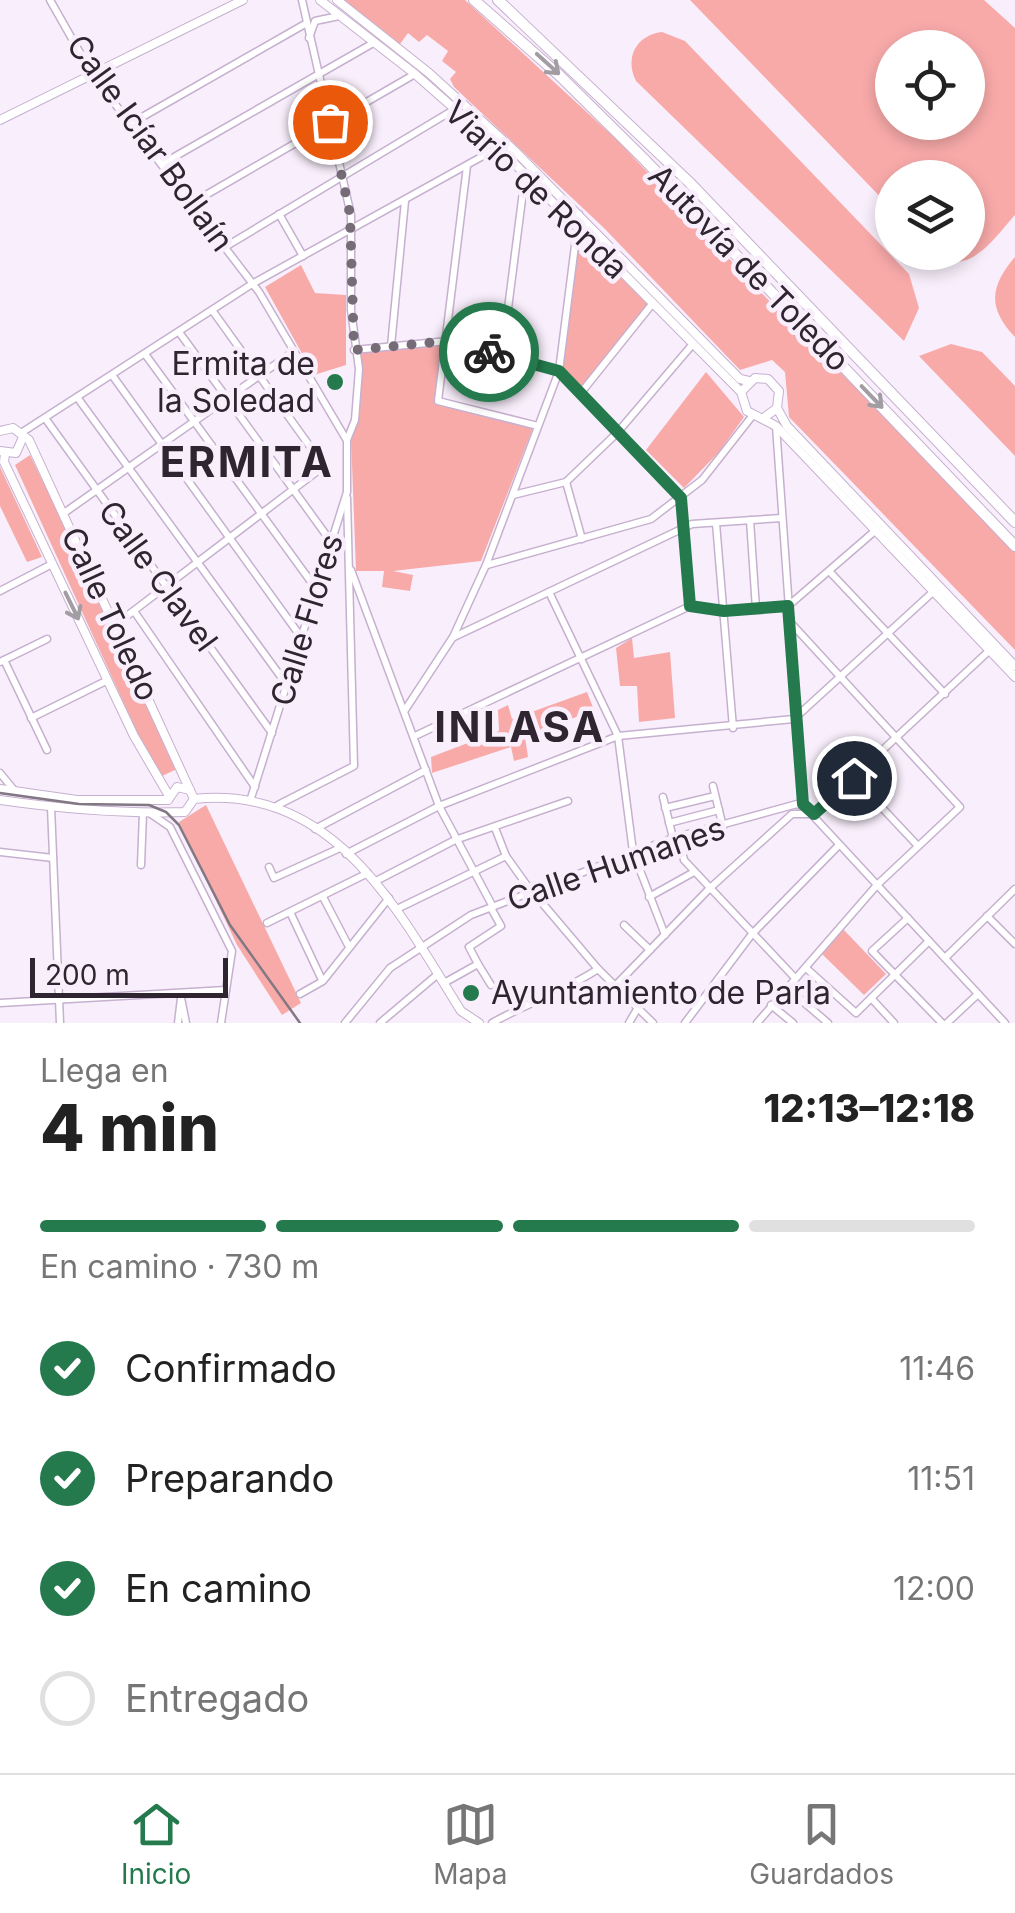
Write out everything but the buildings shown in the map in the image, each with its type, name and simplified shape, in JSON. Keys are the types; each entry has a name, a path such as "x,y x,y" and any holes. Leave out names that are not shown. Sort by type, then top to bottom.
{"highway":[{"name":"Autovía de Toledo","path":"474,0 559,74 644,158 1015,546"},
{"name":"Autovía de Toledo","path":"498,0 690,182 1015,522"}],"main road":[{"path":"0,120 243,0"},
{"name":"Viario de Ronda","path":"320,0 502,145 525,176 741,392"},
{"name":"Viario de Ronda","path":"337,0 580,214 740,379 749,381"},
{"path":"1015,666 993,647 934,591 776,426 744,406 741,392 749,381 762,378 774,384 779,391 777,408 787,426 993,647 1015,676"},
{"path":"765,416 777,408"},
{"path":"1,426 22,435 16,453 2,452"},
{"name":"Calle Toledo","path":"22,435 64,513 194,796"},
{"name":"Calle Toledo","path":"2,452 108,680 177,812"},
{"path":"0,789 77,800 168,798 180,787 194,796 252,798 278,805 369,872 399,908 461,1011 479,1023"},
{"path":"0,800 52,808 146,813 189,810 194,796"}],"street":[{"name":"Calle Icíar Bollaín","path":"50,0 92,74 252,284 346,440"},
{"path":"294,0 302,4"},
{"name":"Calle Flores","path":"252,798 347,492 346,440 354,420 359,369 354,350 350,229 302,4"},
{"path":"309,39 315,21 342,16"},
{"path":"130,124 305,24"},
{"path":"162,164 375,42"},
{"path":"192,203 415,74"},
{"path":"225,247 455,109"},
{"path":"22,435 252,284 502,145"},
{"path":"467,165 438,401 538,426"},
{"path":"502,355 525,176"},
{"path":"391,346 405,200"},
{"path":"279,214 303,256"},
{"path":"405,710 453,637 486,565 559,371 580,214"},
{"path":"580,394 652,303"},
{"path":"116,624 324,466 212,310"},
{"path":"179,332 332,543"},
{"path":"354,350 448,341 559,371 681,498 690,606"},
{"path":"513,494 566,482 617,432 692,345"},
{"path":"64,513 293,352"},
{"path":"144,354 317,591"},
{"path":"112,375 227,540 302,638"},
{"path":"78,397 287,685"},
{"path":"486,565 651,520 702,480 753,415"},
{"name":"Calle Clavel","path":"45,418 272,733"},
{"path":"776,426 803,804 1004,1023"},
{"path":"566,482 582,539"},
{"path":"278,805 354,766 347,492"},
{"path":"453,637 685,528 782,518"},
{"path":"750,520 756,609"},
{"path":"716,522 733,728"},
{"path":"415,736 690,606 724,611 788,606 876,530"},
{"path":"0,591 52,564"},
{"path":"350,570 439,806 501,926 469,947 491,986"},
{"path":"830,572 945,694"},
{"path":"269,867 274,878 439,806 618,736 733,728 794,719 934,591"},
{"path":"549,592 618,736 632,852 664,935"},
{"path":"134,611 255,788"},
{"path":"757,1023 876,885 960,807 789,622"},
{"path":"47,639 2,661 48,750"},
{"path":"615,986 709,889 792,814 814,814 993,647"},
{"path":"30,718 108,680"},
{"path":"315,829 426,770"},
{"path":"0,773 14,791"},
{"path":"854,778 918,846"},
{"path":"712,786 722,826"},
{"path":"666,808 715,796"},
{"path":"663,797 684,860 795,978"},
{"path":"376,881 455,840 568,801"},
{"name":"Calle Humanes","path":"345,1023 390,968 422,945 492,908 676,837 797,804 814,814"},
{"path":"52,808 60,1023"},
{"path":"669,823 718,810"},
{"path":"141,865 146,813 170,828 232,951 221,1023"},
{"path":"495,828 506,856 531,891 598,970 653,1023"},
{"path":"685,1023 752,934 839,845"},
{"path":"0,852 53,858"},
{"path":"399,908 506,856"},
{"path":"267,923 369,872"},
{"path":"649,897 694,872"},
{"path":"945,958 1015,889"},
{"path":"322,897 348,945"},
{"path":"300,994 323,982 348,945 390,897"},
{"path":"290,912 323,982"},
{"path":"987,916 1015,944"},
{"path":"908,918 872,951 944,1023 978,994"},
{"path":"624,925 650,950"},
{"path":"806,968 856,1014 929,941"},
{"path":"444,983 478,964"},
{"path":"492,1023 522,1006 560,994 598,970"},
{"path":"384,1022 438,974"},
{"path":"786,988 828,1023"},
{"path":"0,1003 180,996 226,990"},
{"path":"178,1023 180,996"},
{"path":"180,996 186,1023"},
{"path":"872,998 894,1023"},
{"path":"772,1005 793,1023"},
{"path":"630,1023 636,1010"}],"shaded area":[{"path":"344,0 465,0 617,140 808,342 815,336 1015,552 1015,650 789,417 785,372 772,360 740,370 604,228 454,87 450,79 456,72 442,61 448,51 427,35 419,42 408,33 400,44"},
{"path":"690,0 984,0 1015,28 1015,215 985,248 985,160 875,160 875,191"},
{"path":"662,32 685,41 875,239 875,270 905,270 909,274 919,308 904,341 636,81 632,56 640,42"},
{"path":"580,226 651,301 580,391 562,370"},
{"path":"1015,257 1015,337 1000,316 995,297 1001,278"},
{"path":"301,265 315,293 346,295 346,365 314,375 265,287"},
{"path":"951,344 982,352 1015,386 1015,456 919,356"},
{"path":"441,345 434,404 533,428 481,561 393,571 413,575 410,591 382,587 384,571 356,571 351,437 360,406 361,353"},
{"path":"706,372 744,417 719,452 684,488 646,450"},
{"path":"30,455 181,767 158,778 15,465"},
{"path":"0,467 42,557 27,562 0,506"},
{"path":"632,638 634,658 670,652 675,718 639,722 637,686 620,686 616,648"},
{"path":"587,692 594,710 525,737 528,757 514,761 511,747 432,773 431,757 499,731 498,710 508,705 512,719"},
{"path":"206,805 301,1003 282,1015 237,945 179,822"},
{"path":"843,929 886,974 864,995 821,953"}],"tram line":[{"path":"0,793 79,804 149,805 166,812 179,825 230,925 300,1023"}],"way so far":[{"path":"330,122 350,214 354,350 448,341 489,352"}],"place":[{"name":"Ermita de la Soledad","path":"335,382"},
{"name":"Ayuntamiento de Parla","path":"471,993"}],"district":[{"name":"ERMITA","path":"247,462"},
{"name":"INLASA","path":"520,727"}],"route":[{"path":"489,352 559,371 681,498 690,606 724,611 788,606 803,804 814,814 854,778"}]}
